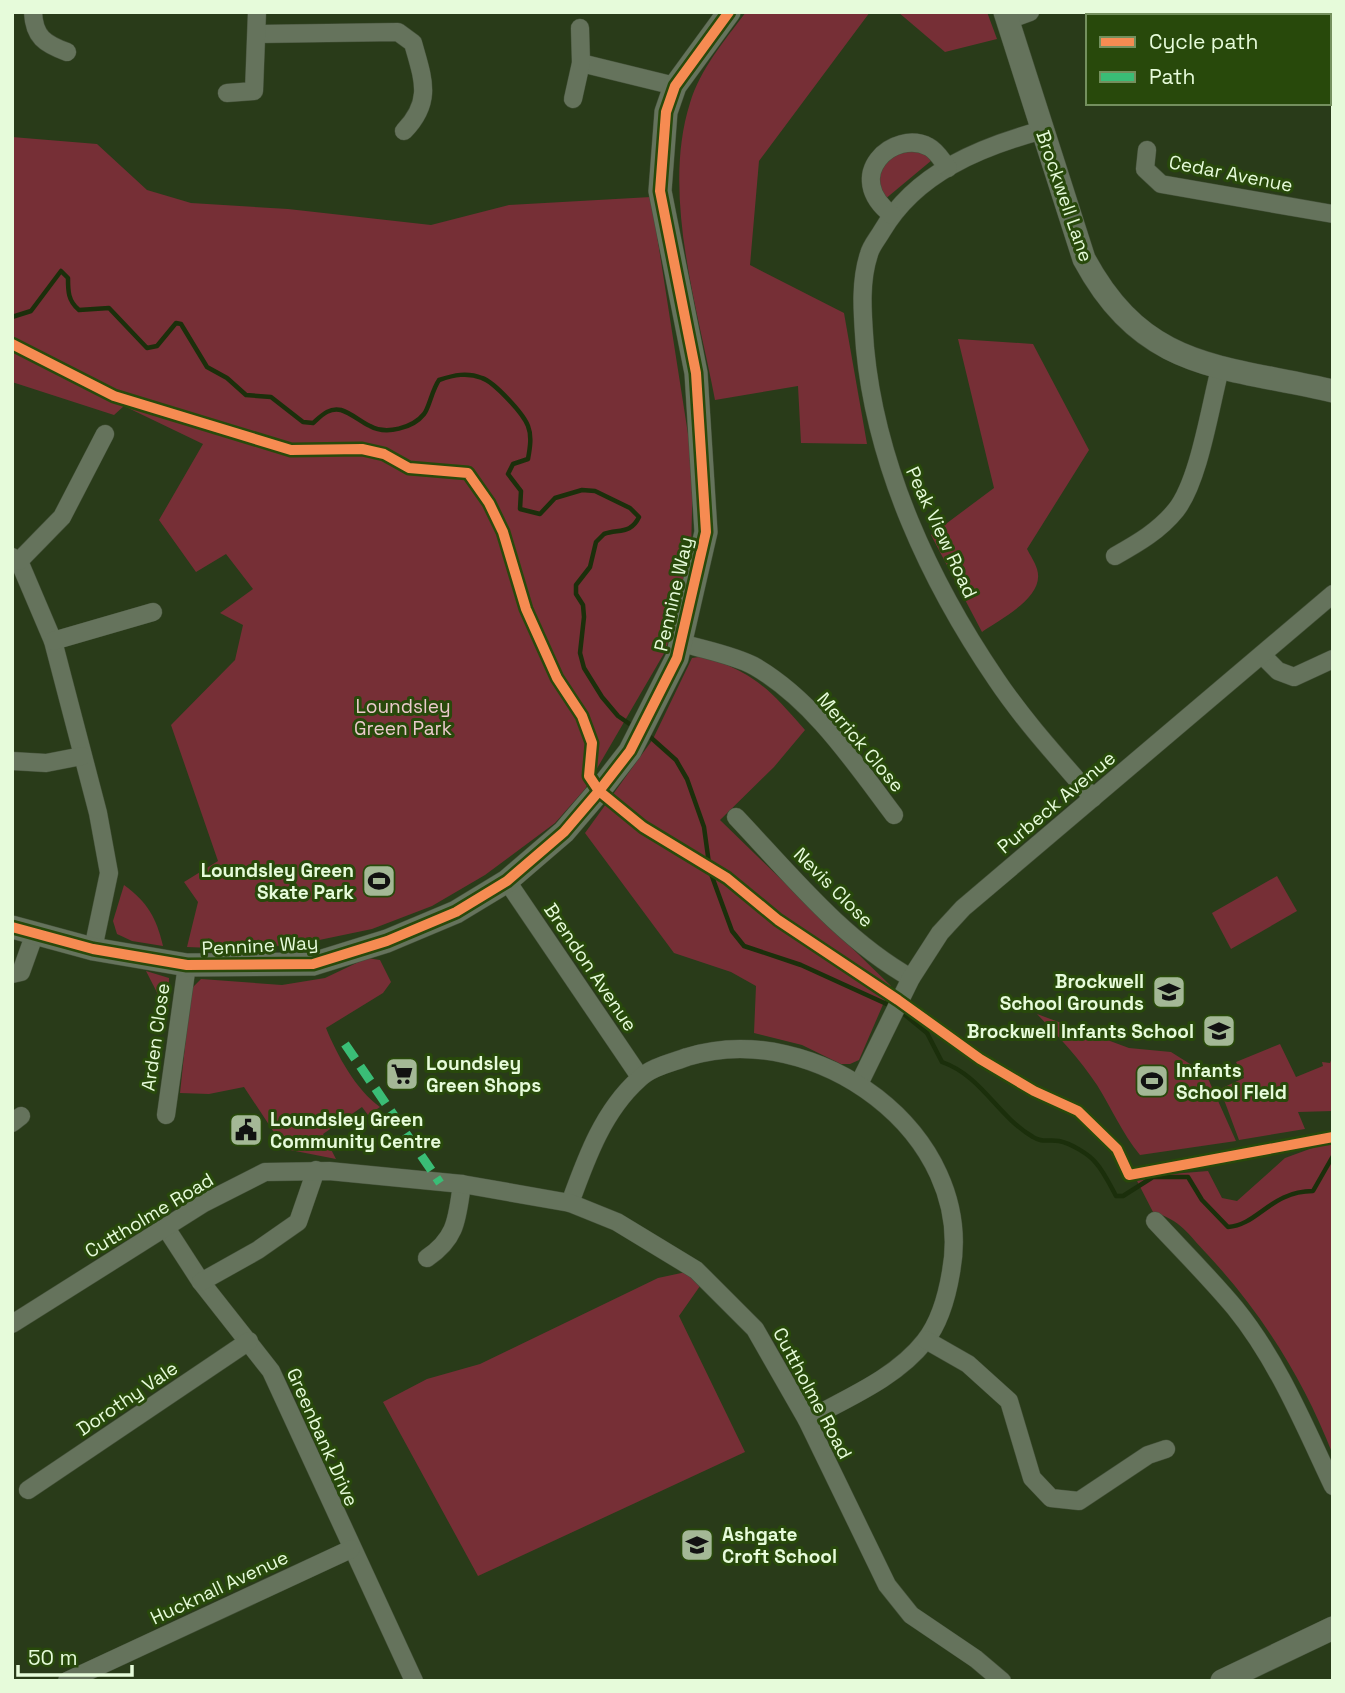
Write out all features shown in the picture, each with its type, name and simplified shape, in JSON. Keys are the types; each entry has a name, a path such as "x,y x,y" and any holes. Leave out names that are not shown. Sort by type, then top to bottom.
{"street":[{"path":"33,12 33,27 44,43 67,52"},
{"path":"227,93 254,91 257,12"},
{"name":"Pennine Way","path":"12,927 93,949 187,965 313,964 387,941 456,912 507,881 564,832 622,761 640,731 682,642 706,532 696,373 660,191 666,111 675,86 729,12"},
{"path":"1006,16 1030,12"},
{"name":"Brockwell Lane","path":"1006,16 1084,259 1103,294 1139,330 1178,354 1220,369 1333,391"},
{"path":"573,99 581,63 580,28"},
{"path":"257,34 398,32 413,43 424,84 422,108 404,131"},
{"path":"581,63 675,86"},
{"name":"Peak View Road","path":"1043,130 978,152 923,181 891,215 869,253 861,304 868,379 887,461 916,533 966,631 997,681 1093,798"},
{"path":"891,215 878,204 870,187 872,169 877,161 893,148 917,144 935,151 948,168"},
{"name":"Cedar Avenue","path":"1147,150 1144,169 1161,184 1333,214"},
{"path":"1121,546 1159,529 1178,508 1189,485 1220,369"},
{"path":"93,949 109,873 53,641 15,559 62,517 105,434"},
{"name":"Purbeck Avenue","path":"859,1084 911,978 940,933 963,908 1262,655 1330,601"},
{"path":"53,641 153,612"},
{"name":"Merrick Close","path":"682,642 753,666 800,701 839,743 894,815"},
{"path":"1262,655 1278,671 1293,677 1333,659"},
{"path":"12,761 46,763 82,756"},
{"name":"Nevis Close","path":"736,817 849,935 886,964 911,978"},
{"name":"Brendon Avenue","path":"507,881 640,1077"},
{"path":"12,974 21,972 35,933"},
{"name":"Arden Close","path":"166,1115 187,965"},
{"path":"570,1203 588,1154 617,1103 640,1077 658,1067 710,1050 762,1048 859,1084 905,1121 944,1181 954,1223 954,1259 947,1298 926,1340 896,1370 807,1420"},
{"path":"201,1282 258,1250 298,1222 316,1170"},
{"name":"Cuttholme Road","path":"12,1324 204,1203 265,1172 316,1170 462,1184 570,1203 617,1222 696,1270 755,1329 807,1420 887,1585 911,1615 976,1659 1002,1681"},
{"path":"427,1258 444,1246 457,1221 462,1184"},
{"path":"1156,1221 1234,1307 1268,1355 1286,1385 1333,1486"},
{"name":"Greenbank Drive","path":"166,1228 201,1282 271,1371 414,1681"},
{"path":"926,1340 968,1364 1009,1401 1032,1478 1051,1498 1079,1501 1148,1455 1166,1449"},
{"name":"Dorothy Vale","path":"27,1490 249,1341"},
{"name":"Hucknall Avenue","path":"67,1681 351,1549"},
{"path":"1222,1681 1333,1628"}],"green space":[{"path":"746,12 870,12 759,161 750,265 844,313 867,444 801,443 798,386 715,400 685,252 679,175 682,138 694,90 714,55"},
{"path":"898,12 987,12 997,39 945,52"},
{"name":"Loundsley Green Park","path":"12,137 97,144 147,190 191,203 288,209 431,225 509,205 651,197 693,466 691,554 666,650 585,789 555,823 485,875 432,906 372,929 300,944 237,949 187,947 198,902 184,882 218,861 171,725 235,660 243,625 220,613 253,589 226,554 196,572 159,520 203,444 124,406 114,415 12,382"},
{"path":"902,149 924,150 932,160 884,200 876,174 883,164"},
{"path":"958,339 1033,344 1089,450 1027,549 1037,569 1035,589 1020,606 982,632 931,535 994,488"},
{"path":"705,656 738,670 761,685 805,730 774,767 720,820 891,986 859,1060 850,1064 841,1064 802,1045 754,1033 756,986 731,972 674,953 585,833 653,739 692,658"},
{"path":"1277,876 1297,911 1231,949 1212,913"},
{"path":"124,885 150,911 163,946 132,941 117,934 113,921"},
{"path":"367,958 380,960 391,982 383,993 326,1028 348,1071 380,1107 368,1115 362,1107 323,1134 336,1159 285,1149 244,1087 209,1094 180,1093 191,989 201,979 282,985 325,978"},
{"path":"146,971 169,978 168,1014"},
{"name":"Infants School FIeld","path":"1037,1014 1129,1048 1171,1052 1206,1074 1236,1141 1140,1155 1090,1075"},
{"path":"1280,1044 1296,1077 1323,1066 1322,1062 1330,1063 1333,1054 1333,1111 1298,1112 1305,1129 1239,1140 1220,1089 1244,1078 1236,1062"},
{"path":"1326,1143 1333,1144 1333,1455 1295,1374 1246,1300 1189,1234 1171,1219 1153,1212 1135,1177 1208,1171 1222,1198 1237,1201 1285,1158"},
{"path":"686,1272 700,1286 679,1316 745,1452 478,1576 383,1402 427,1379 480,1364 658,1278"}],"waterway":[{"path":"12,317 31,311 61,271 68,278 71,299 79,310 109,308 147,348 157,346 176,323 181,324 207,367 227,378 246,395 271,397 303,422 313,423 337,409 376,429 399,429 424,414 439,380 466,375 487,381 514,406 529,430 528,459 513,464 508,474 521,491 520,509 540,514 555,498 582,490 595,491 630,508 639,517 628,529 604,534 596,542 590,567 576,585 576,594 583,605 580,653 584,668 618,716 634,727"},
{"path":"648,735 676,760 687,779 704,827 710,871 732,931 744,946 801,965 891,1006"},
{"path":"899,1010 927,1033 942,1062 956,1068 979,1086 1020,1128 1036,1139 1063,1142 1089,1156 1102,1170 1116,1196 1123,1196 1153,1177 1188,1177 1202,1200 1228,1227 1239,1225 1286,1196 1313,1191 1333,1156"}],"marked path":[{"path":"345,1044 440,1183"}],"cycle path":[{"path":"12,927 93,949 187,965 313,964 387,941 456,912 507,881 564,832 599,791 630,751 677,658 706,532 696,373 660,191 666,112 675,86 729,12"},
{"path":"12,344 114,396 291,450 362,449 384,454 409,468 468,473 489,503 503,532 526,609 557,678 582,716 592,743 589,776 599,791 643,827 727,878 778,920 898,1000 980,1059 1034,1091 1078,1111 1117,1149 1129,1175 1333,1137"}],"place":[{"name":"Loundsley Green Skate Park","path":"379,881"},
{"name":"Brockwell School Grounds","path":"1169,992"},
{"name":"Brockwell Infants School","path":"1219,1031"},
{"name":"Loundsley Green Shops","path":"402,1074"},
{"name":"Infants School FIeld","path":"1152,1081"},
{"name":"Loundsley Green Community Centre","path":"246,1130"},
{"name":"Ashgate Croft School","path":"697,1545"}]}
